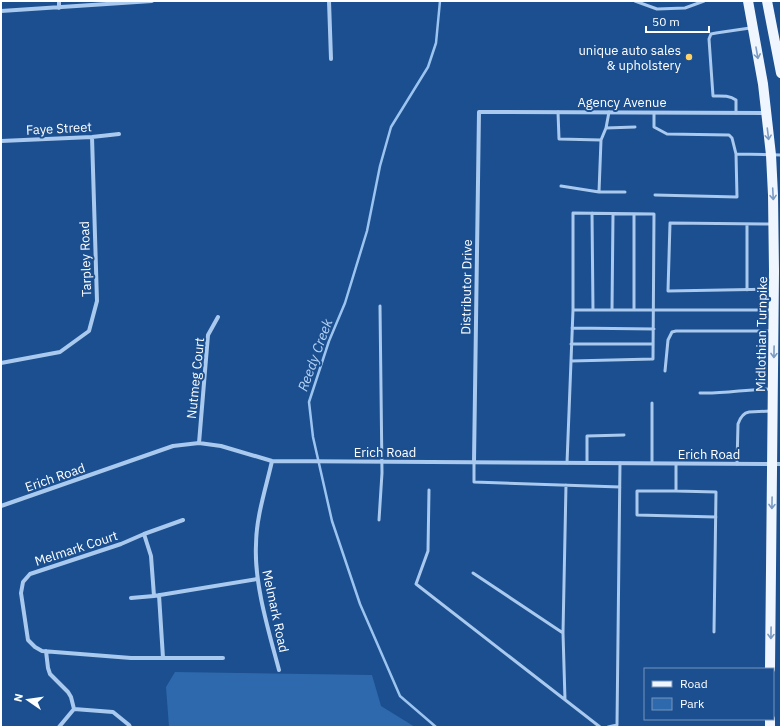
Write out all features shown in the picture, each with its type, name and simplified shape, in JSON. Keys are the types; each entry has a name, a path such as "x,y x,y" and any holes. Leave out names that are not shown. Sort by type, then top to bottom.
{"main road":[{"name":"Midlothian Turnpike","path":"748,1 763,84 766,113 776,155 773,411 777,464 770,668"},
{"path":"767,1 781,73"}],"street":[{"path":"59,1 59,8"},
{"path":"1,11 152,1"},
{"path":"329,1 331,59"},
{"name":"Agency Avenue","path":"479,112 766,113"},
{"name":"Distributor Drive","path":"474,462 479,112"},
{"name":"Faye Street","path":"1,142 119,134"},
{"name":"Tarpley Road","path":"1,362 60,352 89,331 97,301 92,137"},
{"name":"Nutmeg Court","path":"199,443 208,335 218,317"},
{"name":"Erich Road","path":"1,506 173,446 199,443 221,446 272,461 777,464"},
{"name":"Melmark Road","path":"272,461 260,513 256,544 257,579 279,670"},
{"name":"Melmark Court","path":"183,520 121,544 30,574 23,582 21,593 28,640 42,651 131,658 223,658"},
{"path":"144,534 151,556 154,596"},
{"path":"131,598 154,596 257,579"},
{"path":"159,595 163,658"},
{"path":"46,651 50,674 68,692 74,708"},
{"path":"59,727 74,708"},
{"path":"74,708 113,712 130,727"}],"lane":[{"path":"635,1 657,9 685,8 704,1"},
{"path":"736,113 736,100 728,96 713,96 709,39 711,34 753,28"},
{"path":"558,112 558,139 601,140"},
{"path":"599,192 601,140 606,128 609,112"},
{"path":"654,112 654,127 667,134 729,135 732,138 736,154 737,197 655,195"},
{"path":"606,128 635,127"},
{"path":"736,154 776,155"},
{"path":"562,186 599,192 625,192"},
{"path":"568,463 571,344 573,310 573,213 654,214 653,359 571,360"},
{"path":"592,213 593,310"},
{"path":"612,310 613,214"},
{"path":"634,214 634,310"},
{"path":"774,224 670,223 668,291 774,289"},
{"path":"747,224 747,290"},
{"path":"379,520 382,462 380,306"},
{"path":"573,310 774,310"},
{"path":"572,328 654,329"},
{"path":"665,371 668,340 672,332 676,330 774,331"},
{"path":"571,344 654,344"},
{"path":"700,393 716,394 752,389 773,389"},
{"path":"652,403 652,463"},
{"path":"738,464 738,424 741,418 749,412 773,411"},
{"path":"587,463 587,436 624,435"},
{"path":"474,462 474,482 620,487"},
{"path":"608,727 617,725 620,463"},
{"path":"676,464 676,491"},
{"path":"565,700 563,633 566,485"},
{"path":"429,490 428,552 416,584 600,727"},
{"path":"714,632 716,517 716,492 637,491 637,515 716,517"},
{"path":"473,573 563,633"}],"green space":[{"path":"175,672 372,675 381,706 415,727 169,727 166,687"}],"waterway":[{"name":"Reedy Creek","path":"436,727 400,696 360,604 332,521 313,437 309,402 329,341 345,303 367,231 380,166 391,127 428,67 436,43 440,1"}],"place":[{"name":"unique auto sales & upholstery","path":"689,57"}]}
